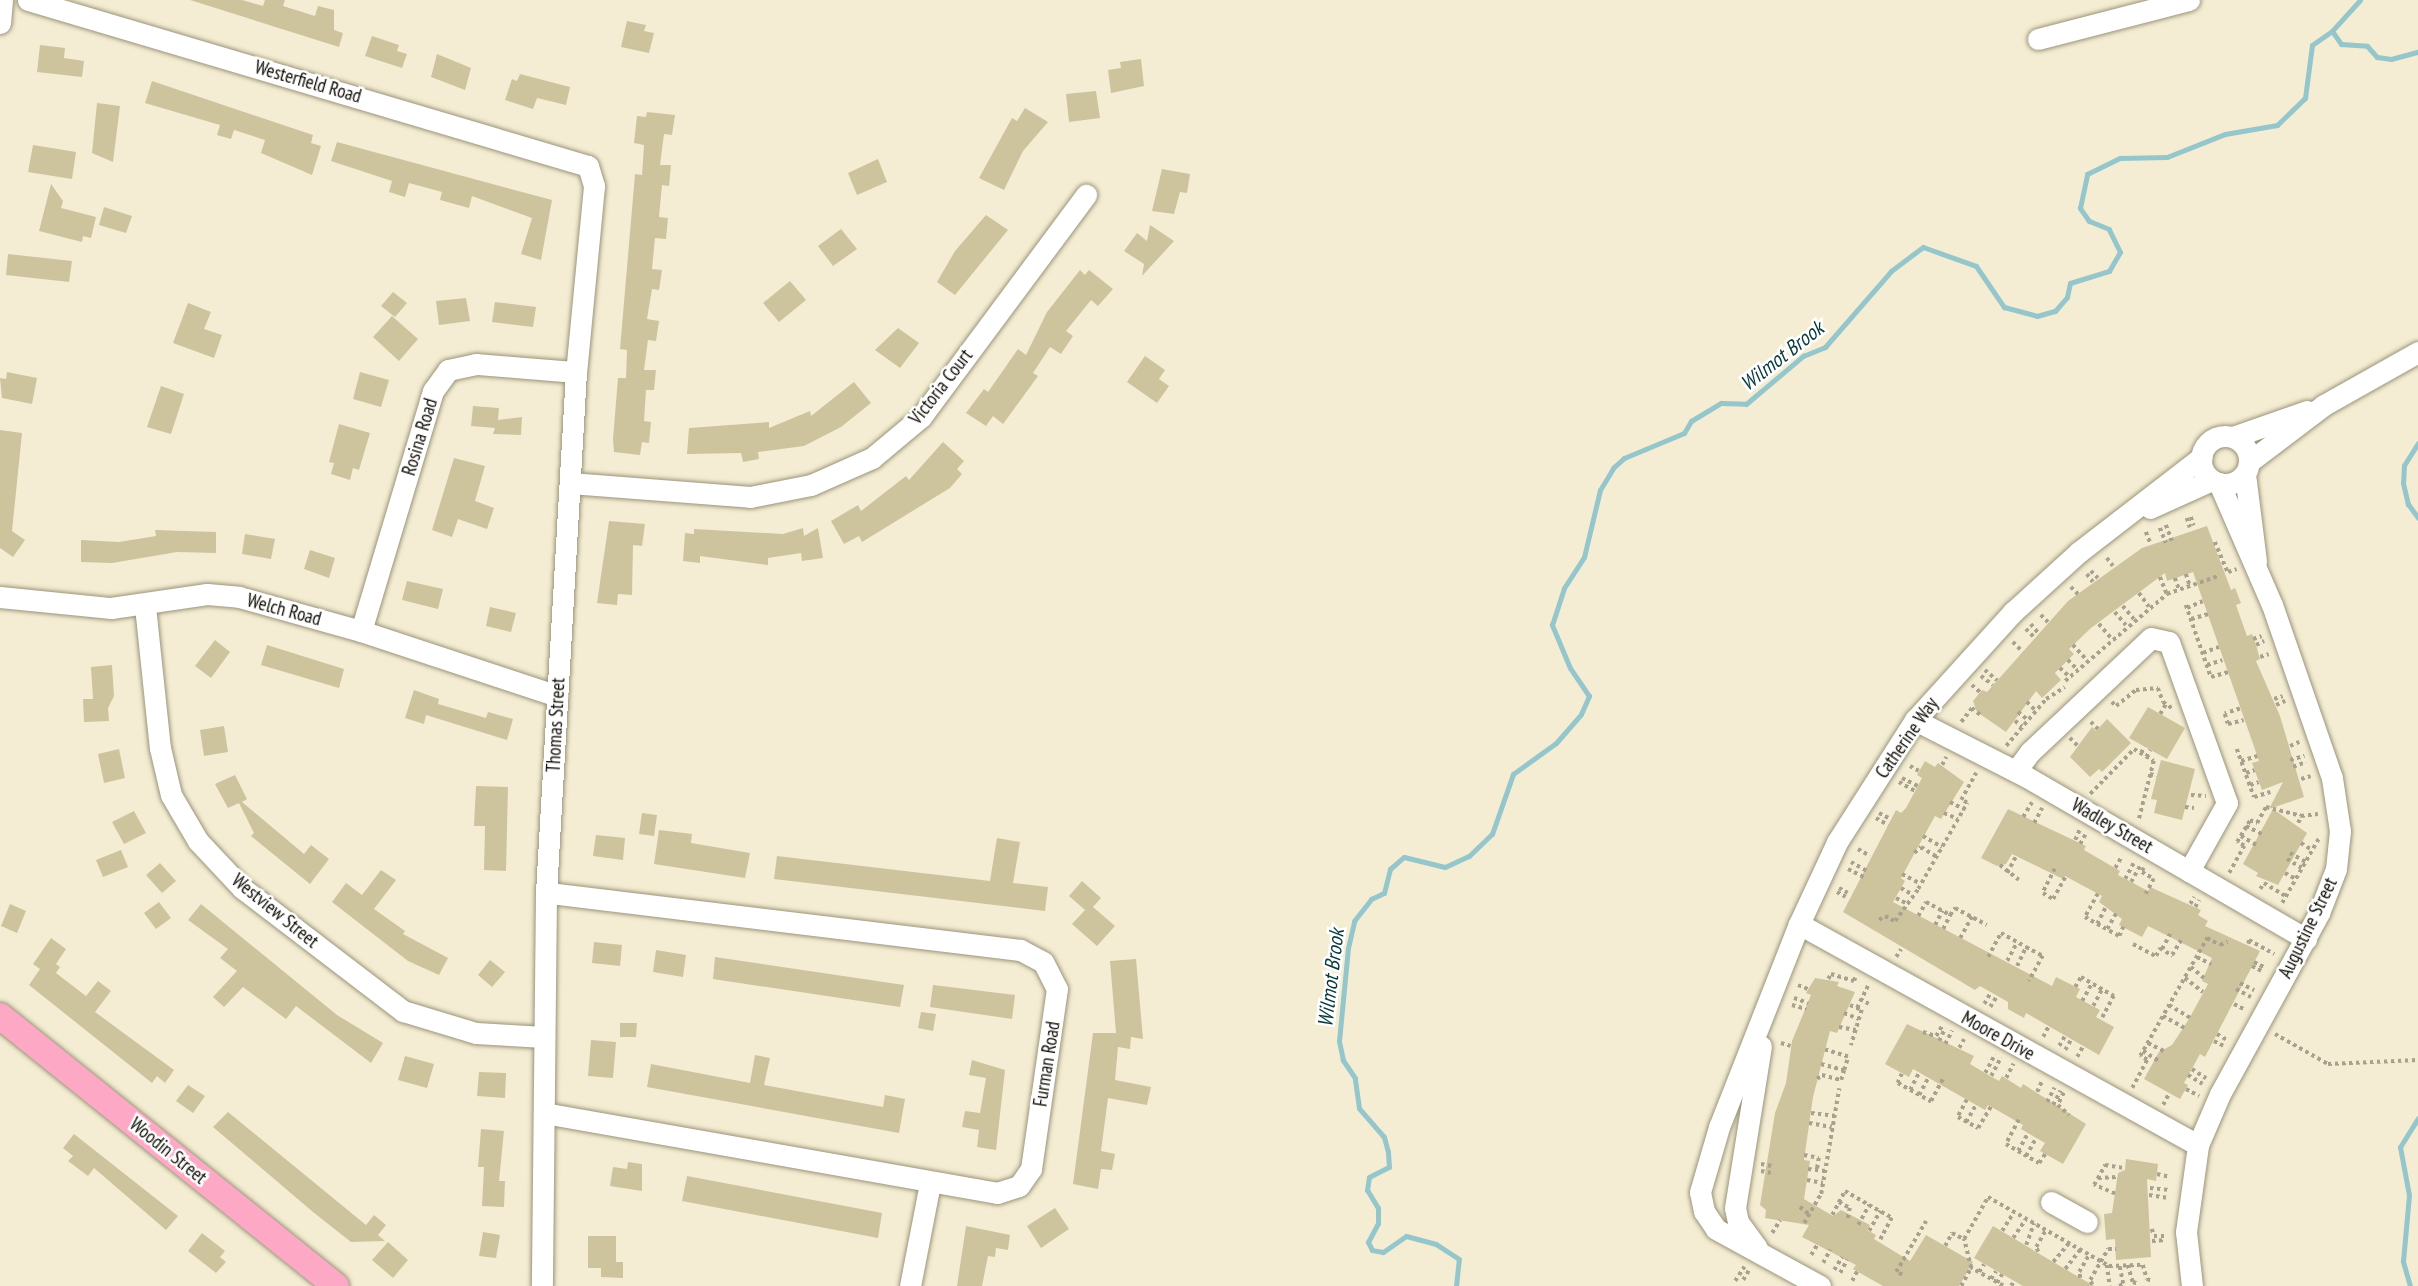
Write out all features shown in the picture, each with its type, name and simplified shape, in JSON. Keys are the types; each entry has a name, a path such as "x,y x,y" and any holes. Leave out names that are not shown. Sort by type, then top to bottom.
{"main road":[{"name":"Woodin Street","path":"0,1016 336,1286"}],"street":[{"path":"0,23 2,0"},
{"name":"Westerfield Road","path":"29,0 587,166"},
{"path":"2038,39 2189,0"},
{"name":"Thomas Street","path":"542,1286 546,893 576,372 594,186 587,166"},
{"name":"Victoria Court","path":"570,483 751,497 811,485 872,458 921,417 1086,195"},
{"path":"2324,405 2233,437 2214,439 2202,457 2216,482 2236,481 2247,468 2324,405 2418,352"},
{"name":"Rosina Road","path":"361,631 433,391 448,370 476,364 576,372"},
{"path":"2233,437 2243,444 2247,468"},
{"name":"Catherine Way","path":"1750,1260 1716,1229 1704,1211 1700,1184 1800,924 1837,842 1914,720 2013,612 2079,552 2126,519 2202,457"},
{"name":"Augustine Street","path":"2247,468 2248,566"},
{"name":"Augustine Street","path":"2192,1286 2186,1232 2198,1145 2220,1094 2306,939 2336,869 2339,814 2332,778 2216,482"},
{"name":"Catherine Way","path":"2126,519 2216,482"},
{"name":"Welch Road","path":"0,597 111,608 145,606 207,593 239,597 361,631 558,696"},
{"name":"Westview Street","path":"145,606 160,748 172,795 198,841 242,888 403,1011 476,1033 544,1037"},
{"path":"2016,771 2030,752 2151,638 2169,642 2227,803 2189,871"},
{"name":"Wadley Street","path":"1914,720 2016,771 2306,939"},
{"name":"Furman Road","path":"544,1113 997,1193 1019,1186 1031,1169 1057,989 1053,974 1035,955 546,893"},
{"name":"Moore Drive","path":"1800,924 2198,1145"},
{"name":"Catherine Way","path":"1750,1260 1735,1208 1766,1014"},
{"path":"910,1286 929,1183"},
{"path":"2051,1202 2087,1222"},
{"path":"1750,1260 1820,1286"}],"path":[{"path":"2189,517 2192,527"},
{"path":"2166,525 2172,541"},
{"path":"2160,527 2166,543"},
{"path":"2146,532 2150,542"},
{"path":"2215,542 2228,572 2248,566"},
{"path":"2107,558 2113,566"},
{"path":"2091,571 2098,578"},
{"path":"2186,574 2190,586"},
{"path":"2087,575 2093,582"},
{"path":"2065,681 2126,625 2167,594 2218,576"},
{"path":"2160,577 2167,594"},
{"path":"2175,578 2179,589"},
{"path":"2071,587 2078,594"},
{"path":"2139,593 2150,607"},
{"path":"2203,601 2187,606 2211,677 2228,672"},
{"path":"2123,606 2134,619"},
{"path":"2115,612 2126,625"},
{"path":"2191,619 2208,614"},
{"path":"2041,615 2048,622"},
{"path":"2099,624 2111,638"},
{"path":"2031,625 2040,635"},
{"path":"2026,629 2036,639"},
{"path":"2253,639 2262,636"},
{"path":"2256,645 2264,641"},
{"path":"2013,642 2022,652"},
{"path":"2073,645 2087,659"},
{"path":"2203,653 2219,647"},
{"path":"2260,657 2269,654"},
{"path":"2068,660 2077,669"},
{"path":"2207,665 2222,660"},
{"path":"2060,668 2069,676"},
{"path":"1986,670 1997,680"},
{"path":"1981,676 1993,685"},
{"path":"1972,685 1980,692"},
{"path":"2006,747 2035,710 2066,687"},
{"path":"2105,695 2116,706 2136,690 2158,688 2166,704 2177,710 2173,716"},
{"path":"2274,699 2283,695"},
{"path":"2276,705 2285,701"},
{"path":"2026,702 2035,710"},
{"path":"2160,714 2166,704"},
{"path":"1961,722 1972,708 1982,716"},
{"path":"2239,709 2225,714 2228,724 2244,720"},
{"path":"2018,712 2027,719"},
{"path":"2015,721 2022,726"},
{"path":"2066,734 2079,747"},
{"path":"2290,746 2300,742"},
{"path":"2141,753 2144,747"},
{"path":"2090,795 2134,749 2154,761 2139,822"},
{"path":"2237,749 2254,797 2270,792"},
{"path":"2146,757 2150,750"},
{"path":"1942,765 1947,755"},
{"path":"2119,755 2124,759"},
{"path":"2241,761 2257,756"},
{"path":"2290,761 2304,756"},
{"path":"2115,759 2119,764"},
{"path":"2293,767 2306,762"},
{"path":"1910,766 1919,771"},
{"path":"2105,769 2110,773"},
{"path":"2246,774 2255,770"},
{"path":"1879,920 1885,916 1895,921 1921,884 1967,803 1961,800 1977,771"},
{"path":"2150,774 2157,776"},
{"path":"2301,779 2311,776"},
{"path":"1899,782 1916,788 1902,778"},
{"path":"2149,781 2155,783"},
{"path":"2250,785 2259,782"},
{"path":"2146,793 2152,794"},
{"path":"1950,802 1964,809"},
{"path":"2023,817 2032,802"},
{"path":"2185,807 2194,808"},
{"path":"2229,873 2244,846 2237,842 2250,820 2257,823 2266,807 2301,816 2321,814"},
{"path":"2034,823 2042,808"},
{"path":"1879,813 1891,819"},
{"path":"1944,813 1958,818"},
{"path":"2298,823 2301,816"},
{"path":"1876,818 1888,825"},
{"path":"2260,818 2266,822"},
{"path":"2246,826 2264,835"},
{"path":"2075,840 2080,830"},
{"path":"2080,844 2086,833"},
{"path":"2282,903 2322,833"},
{"path":"1923,836 1942,847"},
{"path":"2241,836 2258,846"},
{"path":"2301,843 2312,850"},
{"path":"1914,853 1921,847 1937,857"},
{"path":"1858,849 1870,856"},
{"path":"2290,853 2305,862"},
{"path":"2115,868 2123,854"},
{"path":"2007,873 2016,856"},
{"path":"2287,859 2302,868"},
{"path":"2125,879 2135,860"},
{"path":"1851,862 1867,871"},
{"path":"2000,864 2007,873 2019,880"},
{"path":"2131,882 2143,865 2142,872 2154,879 2146,894"},
{"path":"1849,869 1864,877"},
{"path":"2054,869 2043,893 2053,899 2066,876"},
{"path":"2285,873 2296,879"},
{"path":"1902,874 1921,884"},
{"path":"2260,890 2264,883 2286,896"},
{"path":"1901,888 1913,895"},
{"path":"1838,890 1847,895"},
{"path":"2098,894 2085,917 2119,936 2123,927"},
{"path":"2190,904 2195,895"},
{"path":"1896,898 1906,904"},
{"path":"2195,907 2200,898"},
{"path":"1918,916 1926,902 1950,915"},
{"path":"2097,924 2106,906"},
{"path":"1943,929 1955,908 1987,925"},
{"path":"1935,925 1942,911"},
{"path":"2107,929 2116,912"},
{"path":"1960,938 1972,916"},
{"path":"1988,957 2001,933 2043,956 2029,981"},
{"path":"2133,944 2156,956 2170,934"},
{"path":"2132,1090 2147,1060 2140,1056 2207,938 2227,943"},
{"path":"2162,949 2173,955 2181,940"},
{"path":"2248,943 2249,940 2276,955"},
{"path":"2007,961 2017,942"},
{"path":"2017,966 2026,947"},
{"path":"1896,957 1901,949"},
{"path":"2197,957 2211,964"},
{"path":"2253,964 2267,971"},
{"path":"2191,967 2204,978"},
{"path":"1828,979 1831,974 1854,981 1856,975"},
{"path":"2075,987 2081,977 2114,996 2101,1020"},
{"path":"2185,978 2203,992"},
{"path":"1857,1008 1869,982"},
{"path":"2082,1001 2092,983"},
{"path":"2240,983 2256,991"},
{"path":"1798,985 1808,989"},
{"path":"2093,1006 2102,989"},
{"path":"2236,989 2253,998"},
{"path":"1983,1006 1991,992"},
{"path":"1988,1009 1997,996"},
{"path":"1794,998 1808,1003"},
{"path":"1860,999 1869,1004"},
{"path":"2234,1004 2246,1010"},
{"path":"1792,1005 1806,1009"},
{"path":"1850,1005 1862,1010 1851,1045"},
{"path":"2169,1006 2191,1017"},
{"path":"1844,1013 1859,1019"},
{"path":"2163,1016 2185,1028"},
{"path":"1923,1032 1936,1036 1945,1025 1939,1041"},
{"path":"2042,1039 2049,1026"},
{"path":"1839,1027 1856,1030"},
{"path":"1945,1044 1953,1030"},
{"path":"2273,1033 2328,1064 2418,1060"},
{"path":"2058,1048 2066,1034"},
{"path":"2217,1034 2229,1041"},
{"path":"1959,1048 1965,1037"},
{"path":"2064,1052 2072,1038"},
{"path":"2214,1041 2225,1047"},
{"path":"1781,1043 1791,1046"},
{"path":"2148,1044 2164,1051"},
{"path":"2076,1059 2082,1046"},
{"path":"1817,1079 1822,1075 1841,1080 1848,1057 1825,1051"},
{"path":"2143,1051 2159,1061"},
{"path":"1984,1073 1995,1054"},
{"path":"1991,1076 2001,1057"},
{"path":"1821,1064 1844,1070"},
{"path":"2006,1078 2013,1064"},
{"path":"2192,1069 2208,1079"},
{"path":"1910,1090 1919,1072"},
{"path":"1902,1074 1898,1083 1931,1101 1944,1077"},
{"path":"2188,1075 2205,1085"},
{"path":"1919,1095 1928,1077"},
{"path":"2037,1092 2042,1081"},
{"path":"1804,1223 1823,1182 1839,1088"},
{"path":"2047,1101 2054,1088"},
{"path":"2186,1089 2199,1096"},
{"path":"2053,1105 2062,1092 2058,1105 2069,1115"},
{"path":"2162,1107 2169,1093"},
{"path":"1967,1100 1958,1117 1978,1128 1991,1107"},
{"path":"1966,1122 1976,1105"},
{"path":"1811,1113 1834,1116"},
{"path":"2019,1120 2006,1144 2039,1163 2045,1154"},
{"path":"1809,1123 1832,1127"},
{"path":"2018,1151 2028,1133"},
{"path":"2026,1156 2036,1138"},
{"path":"1804,1155 1819,1158 1817,1171"},
{"path":"1756,1164 1772,1166"},
{"path":"2115,1194 2094,1185 2105,1165 2125,1168"},
{"path":"1755,1170 1771,1173"},
{"path":"1808,1170 1825,1171"},
{"path":"2157,1174 2170,1177"},
{"path":"2098,1178 2117,1177"},
{"path":"1807,1180 1823,1182"},
{"path":"2150,1188 2168,1190"},
{"path":"1832,1215 1845,1192 1880,1211 1892,1219 1878,1242"},
{"path":"2149,1195 2167,1198"},
{"path":"2003,1286 1972,1268 1964,1239 1988,1198 2107,1265 2143,1265 2147,1279 2152,1281"},
{"path":"1839,1202 1850,1208 1848,1219"},
{"path":"1858,1225 1869,1205"},
{"path":"1800,1207 1809,1214"},
{"path":"1869,1231 1880,1211"},
{"path":"2002,1231 2014,1212"},
{"path":"2013,1238 2026,1219"},
{"path":"1772,1233 1780,1220"},
{"path":"1902,1275 1896,1272 1926,1220"},
{"path":"2026,1245 2034,1223"},
{"path":"2152,1229 2154,1236 2166,1238 2152,1241"},
{"path":"2038,1252 2036,1247 2046,1230"},
{"path":"1945,1246 1952,1233 1964,1239"},
{"path":"2053,1262 2068,1243"},
{"path":"1811,1255 1817,1245"},
{"path":"2092,1285 2108,1249 2116,1249"},
{"path":"1823,1263 1830,1250"},
{"path":"2065,1269 2080,1250"},
{"path":"2080,1278 2089,1255"},
{"path":"1834,1269 1842,1257"},
{"path":"1743,1280 1750,1260"},
{"path":"1735,1281 1750,1260"},
{"path":"1840,1273 1847,1260"},
{"path":"1979,1272 1984,1264"},
{"path":"2107,1265 2110,1286"},
{"path":"2119,1265 2123,1284 2119,1286"},
{"path":"2128,1265 2133,1282 2139,1284"},
{"path":"1961,1286 1972,1268"},
{"path":"1852,1280 1857,1271"},
{"path":"1991,1279 1996,1271"},
{"path":"1997,1283 2002,1274"}],"building":[{"path":"190,0 242,0 263,6 265,0 285,0 283,6 315,16 318,6 334,10 334,30 343,33 339,47"},
{"path":"627,21 646,25 644,31 654,33 649,53 621,47"},
{"path":"372,36 399,45 397,51 407,54 402,68 365,56"},
{"path":"40,45 65,48 64,58 84,61 82,77 37,72"},
{"path":"437,54 471,68 465,90 431,77"},
{"path":"1141,59 1144,86 1111,93 1108,70 1121,68 1120,62"},
{"path":"520,74 570,87 566,105 537,98 533,109 505,100 512,79 517,81"},
{"path":"152,81 313,135 311,143 321,146 312,175 261,153 265,140 234,130 231,139 217,135 220,125 145,103"},
{"path":"1096,91 1100,118 1069,122 1066,94"},
{"path":"97,103 120,106 113,162 92,153"},
{"path":"1025,108 1048,122 1023,151 1004,190 979,178 1012,118 1017,121"},
{"path":"647,112 675,115 672,135 664,134 660,165 671,165 669,186 662,185 659,217 668,218 666,239 655,238 652,269 662,270 659,290 652,289 647,319 659,321 656,341 648,340 644,370 656,370 654,390 646,390 644,421 651,422 649,443 642,442 640,455 614,452 613,439 618,378 626,378 627,350 620,349 635,174 642,175 644,145 634,143 637,116 646,117"},
{"path":"337,142 552,200 541,260 521,254 532,218 472,196 469,208 440,200 442,192 409,183 405,197 389,192 392,181 331,161"},
{"path":"33,145 76,152 72,179 28,172"},
{"path":"878,159 887,182 857,195 848,173"},
{"path":"1162,169 1190,174 1187,193 1180,192 1174,214 1152,211"},
{"path":"51,184 63,201 61,208 96,217 91,238 83,236 82,242 39,231"},
{"path":"104,207 132,216 126,233 99,225"},
{"path":"986,215 1008,230 955,295 937,282 955,251"},
{"path":"1150,225 1174,241 1142,276 1144,264 1124,251 1137,233 1147,241"},
{"path":"841,229 857,249 833,266 818,246"},
{"path":"8,254 72,261 69,282 6,275"},
{"path":"1080,270 1085,275 1089,270 1113,289 1098,306 1091,300 1066,331 1073,336 1061,354 1050,347 1033,373 1038,376 1003,424 993,416 986,426 966,413 984,389 988,392 1018,349 1026,355 1047,312"},
{"path":"790,281 806,300 779,322 763,303"},
{"path":"393,292 407,303 395,317 381,306"},
{"path":"466,298 470,321 439,325 436,301"},
{"path":"495,302 536,307 533,327 492,322"},
{"path":"188,303 211,312 204,329 222,335 214,358 173,343"},
{"path":"392,316 418,339 399,361 373,337"},
{"path":"898,328 919,343 900,368 875,350"},
{"path":"1145,356 1165,370 1159,379 1169,386 1157,403 1127,382"},
{"path":"7,372 37,378 32,404 2,398 0,378 6,379"},
{"path":"360,372 389,380 381,407 353,399"},
{"path":"854,382 871,403 841,427 804,446 758,452 759,459 743,462 741,453 687,454 689,428 769,422 769,428 810,411 811,416"},
{"path":"161,386 184,394 171,434 147,427"},
{"path":"473,406 499,408 498,420 522,417 521,435 493,434 495,428 471,426"},
{"path":"339,424 370,433 359,470 353,468 350,480 331,474 334,463 329,462"},
{"path":"0,430 22,433 12,531 25,540 13,557 0,548"},
{"path":"943,442 964,461 957,469 962,474 950,488 862,542 859,536 844,544 831,521 858,505 861,511 906,476 909,480"},
{"path":"454,458 485,466 475,501 494,508 487,529 458,519 452,537 432,530"},
{"path":"609,521 645,524 642,546 633,545 632,595 618,594 617,605 597,603"},
{"path":"2207,526 2231,590 2235,588 2241,603 2236,605 2247,636 2252,634 2256,645 2260,659 2256,661 2280,716 2304,797 2269,809 2283,782 2262,790 2252,763 2259,761 2193,572 2167,581 2165,573 2091,628 2069,649 2074,654 2055,673 2061,680 2042,698 2036,691 2006,732 1977,712 1973,701 1982,690 1987,692 2068,601 2142,548"},
{"path":"803,528 804,536 818,528 823,558 802,561 801,553 768,558 768,565 700,556 700,563 683,561 685,533 694,534 694,529 783,534"},
{"path":"155,530 216,532 216,553 177,552 112,563 81,562 81,540 119,542 156,536"},
{"path":"245,534 275,539 271,559 242,554"},
{"path":"310,550 335,558 329,578 304,569"},
{"path":"407,581 443,589 438,609 402,600"},
{"path":"490,607 516,613 511,632 486,626"},
{"path":"215,640 230,652 211,678 195,666"},
{"path":"267,645 344,669 339,688 261,665"},
{"path":"112,665 114,696 108,708 109,721 84,722 83,699 93,699 91,667"},
{"path":"414,690 439,699 438,704 486,718 488,712 513,719 507,740 426,715 424,724 405,718"},
{"path":"2148,707 2185,728 2167,759 2129,738"},
{"path":"2107,719 2131,743 2102,772 2099,769 2090,777 2070,757 2092,727 2096,731"},
{"path":"224,726 228,752 204,756 200,730"},
{"path":"119,749 125,778 104,783 98,754"},
{"path":"2161,760 2195,769 2182,820 2154,813 2157,800 2151,799"},
{"path":"1925,761 1935,767 1938,763 1964,782 1941,819 1935,816 1901,878 1905,881 1893,902 2052,986 2056,977 2080,989 2076,997 2100,1010 2096,1017 2114,1027 2099,1055 2026,1013 2024,1018 2008,1009 2008,1002 1980,986 1975,990 1843,912 1896,810 1901,813 1906,808 1922,778 1917,775"},
{"path":"235,775 247,799 242,802 304,854 311,845 329,859 310,884 251,836 254,833 239,803 228,808 215,784"},
{"path":"476,786 508,787 506,871 484,870 485,826 474,826"},
{"path":"2008,809 2086,846 2084,850 2120,871 2118,875 2148,891 2150,887 2201,910 2198,915 2208,921 2205,926 2260,951 2205,1057 2200,1054 2184,1083 2188,1085 2180,1099 2144,1079 2159,1052 2172,1045 2189,1019 2208,984 2202,981 2212,958 2148,926 2142,937 2119,925 2122,919 2099,902 2102,896 2065,876 2063,879 2012,854 2006,864 1997,866 1981,858"},
{"path":"2273,809 2307,833 2278,885 2256,876 2258,873 2243,864"},
{"path":"134,811 146,833 124,844 112,822"},
{"path":"642,813 657,815 654,836 639,834"},
{"path":"659,830 692,834 691,843 750,853 745,878 654,864"},
{"path":"596,835 625,838 623,860 593,856"},
{"path":"997,838 1020,842 1013,883 1048,887 1045,911 774,879 777,856 990,881"},
{"path":"121,850 128,867 103,877 96,860"},
{"path":"160,863 176,881 162,893 146,875"},
{"path":"381,870 396,880 374,909 405,931 403,934 448,958 439,975 408,961 332,902 346,883 362,895"},
{"path":"1082,881 1101,898 1093,907 1115,926 1097,946 1072,924 1085,910 1069,896"},
{"path":"159,902 171,918 156,929 144,913"},
{"path":"10,904 26,911 17,933 1,926"},
{"path":"201,904 337,1015 383,1043 371,1063 296,1006 286,1019 243,987 224,1007 213,997 237,971 220,958 228,949 188,920"},
{"path":"51,938 66,949 56,964 60,967 56,973 86,996 98,981 111,991 95,1012 174,1070 165,1083 157,1076 152,1083 29,985 40,969 33,964"},
{"path":"594,942 622,945 620,966 592,963"},
{"path":"656,950 686,955 683,977 653,972"},
{"path":"715,957 904,985 900,1007 713,979"},
{"path":"1136,959 1143,1039 1131,1037 1130,1049 1118,1047 1115,1080 1151,1087 1147,1105 1108,1098 1101,1151 1115,1154 1112,1170 1101,1169 1098,1189 1073,1184 1093,1033 1116,1033 1110,961"},
{"path":"490,960 505,972 492,987 478,975"},
{"path":"1815,978 1839,982 1837,986 1855,992 1837,1033 1830,1031 1813,1097 1804,1160 1810,1161 1804,1199 1833,1216 1841,1210 1870,1225 1867,1230 1876,1235 1874,1239 1910,1261 1926,1235 1973,1262 1959,1286 1883,1286 1853,1269 1856,1265 1802,1237 1809,1225 1765,1218 1766,1210 1760,1205 1775,1113 1786,1083 1792,1041 1811,995 1806,993"},
{"path":"933,985 1015,995 1012,1019 930,1007"},
{"path":"921,1012 936,1014 933,1031 918,1028"},
{"path":"620,1023 637,1023 636,1037 620,1037"},
{"path":"1907,1024 1974,1056 1970,1064 1999,1081 2002,1076 2021,1088 2023,1084 2086,1124 2063,1164 2040,1151 2045,1143 2021,1129 2023,1125 1988,1105 1985,1110 1913,1069 1909,1077 1885,1064"},
{"path":"591,1040 616,1042 613,1078 588,1076"},
{"path":"755,1055 770,1058 764,1085 883,1107 885,1095 905,1099 899,1133 647,1087 651,1064 750,1083"},
{"path":"405,1056 434,1064 427,1088 398,1080"},
{"path":"972,1060 1005,1070 996,1150 977,1147 979,1130 962,1127 965,1111 980,1113 986,1078 969,1075"},
{"path":"479,1072 506,1073 505,1098 477,1096"},
{"path":"188,1085 205,1096 193,1113 176,1101"},
{"path":"228,1112 366,1225 374,1215 386,1225 378,1235 385,1241 351,1242 313,1212 213,1127"},
{"path":"481,1129 504,1131 499,1181 505,1181 504,1207 482,1206 484,1167 478,1167"},
{"path":"74,1134 178,1216 166,1230 94,1168 88,1176 68,1161 73,1156 63,1148"},
{"path":"2126,1159 2158,1164 2156,1181 2147,1179 2151,1257 2116,1260 2115,1239 2106,1240 2104,1214 2112,1213 2118,1173 2125,1170"},
{"path":"628,1162 642,1164 642,1191 610,1186 613,1167 627,1169"},
{"path":"687,1176 882,1213 878,1238 682,1201"},
{"path":"1055,1208 1069,1229 1041,1248 1027,1226"},
{"path":"966,1226 1010,1235 1008,1250 996,1248 995,1257 988,1256 982,1286 957,1286"},
{"path":"1993,1226 2094,1286 2023,1286 1974,1258"},
{"path":"483,1232 500,1235 496,1258 479,1256"},
{"path":"202,1233 225,1251 220,1257 226,1262 216,1273 188,1251"},
{"path":"588,1236 616,1236 616,1262 623,1262 623,1278 601,1277 601,1268 588,1268"},
{"path":"388,1242 408,1260 393,1278 372,1260"}],"waterway":[{"path":"2360,0 2332,31 2341,44 2367,46 2377,57 2391,59 2418,52"},
{"name":"Wilmot Brook","path":"1456,1286 1459,1259 1436,1244 1406,1236 1383,1252 1372,1250 1368,1242 1378,1223 1378,1208 1367,1190 1369,1177 1389,1167 1388,1152 1384,1137 1359,1108 1355,1078 1343,1060 1339,1041 1348,948 1354,921 1371,899 1384,893 1390,869 1404,857 1445,867 1469,856 1492,834 1513,774 1556,743 1581,714 1589,696 1570,668 1552,625 1564,588 1584,557 1600,490 1613,468 1624,458 1684,433 1691,421 1721,403 1746,404 1803,356 1825,347 1891,271 1923,247 1976,266 2004,307 2037,316 2055,311 2067,297 2070,283 2109,271 2120,252 2109,229 2089,221 2080,208 2087,174 2120,158 2167,157 2225,134 2277,125 2305,98 2312,45 2332,31"},
{"path":"2418,443 2404,465 2403,483 2408,504 2418,518"},
{"path":"2410,1286 2403,1261 2409,1195 2400,1147 2418,1118"}]}
